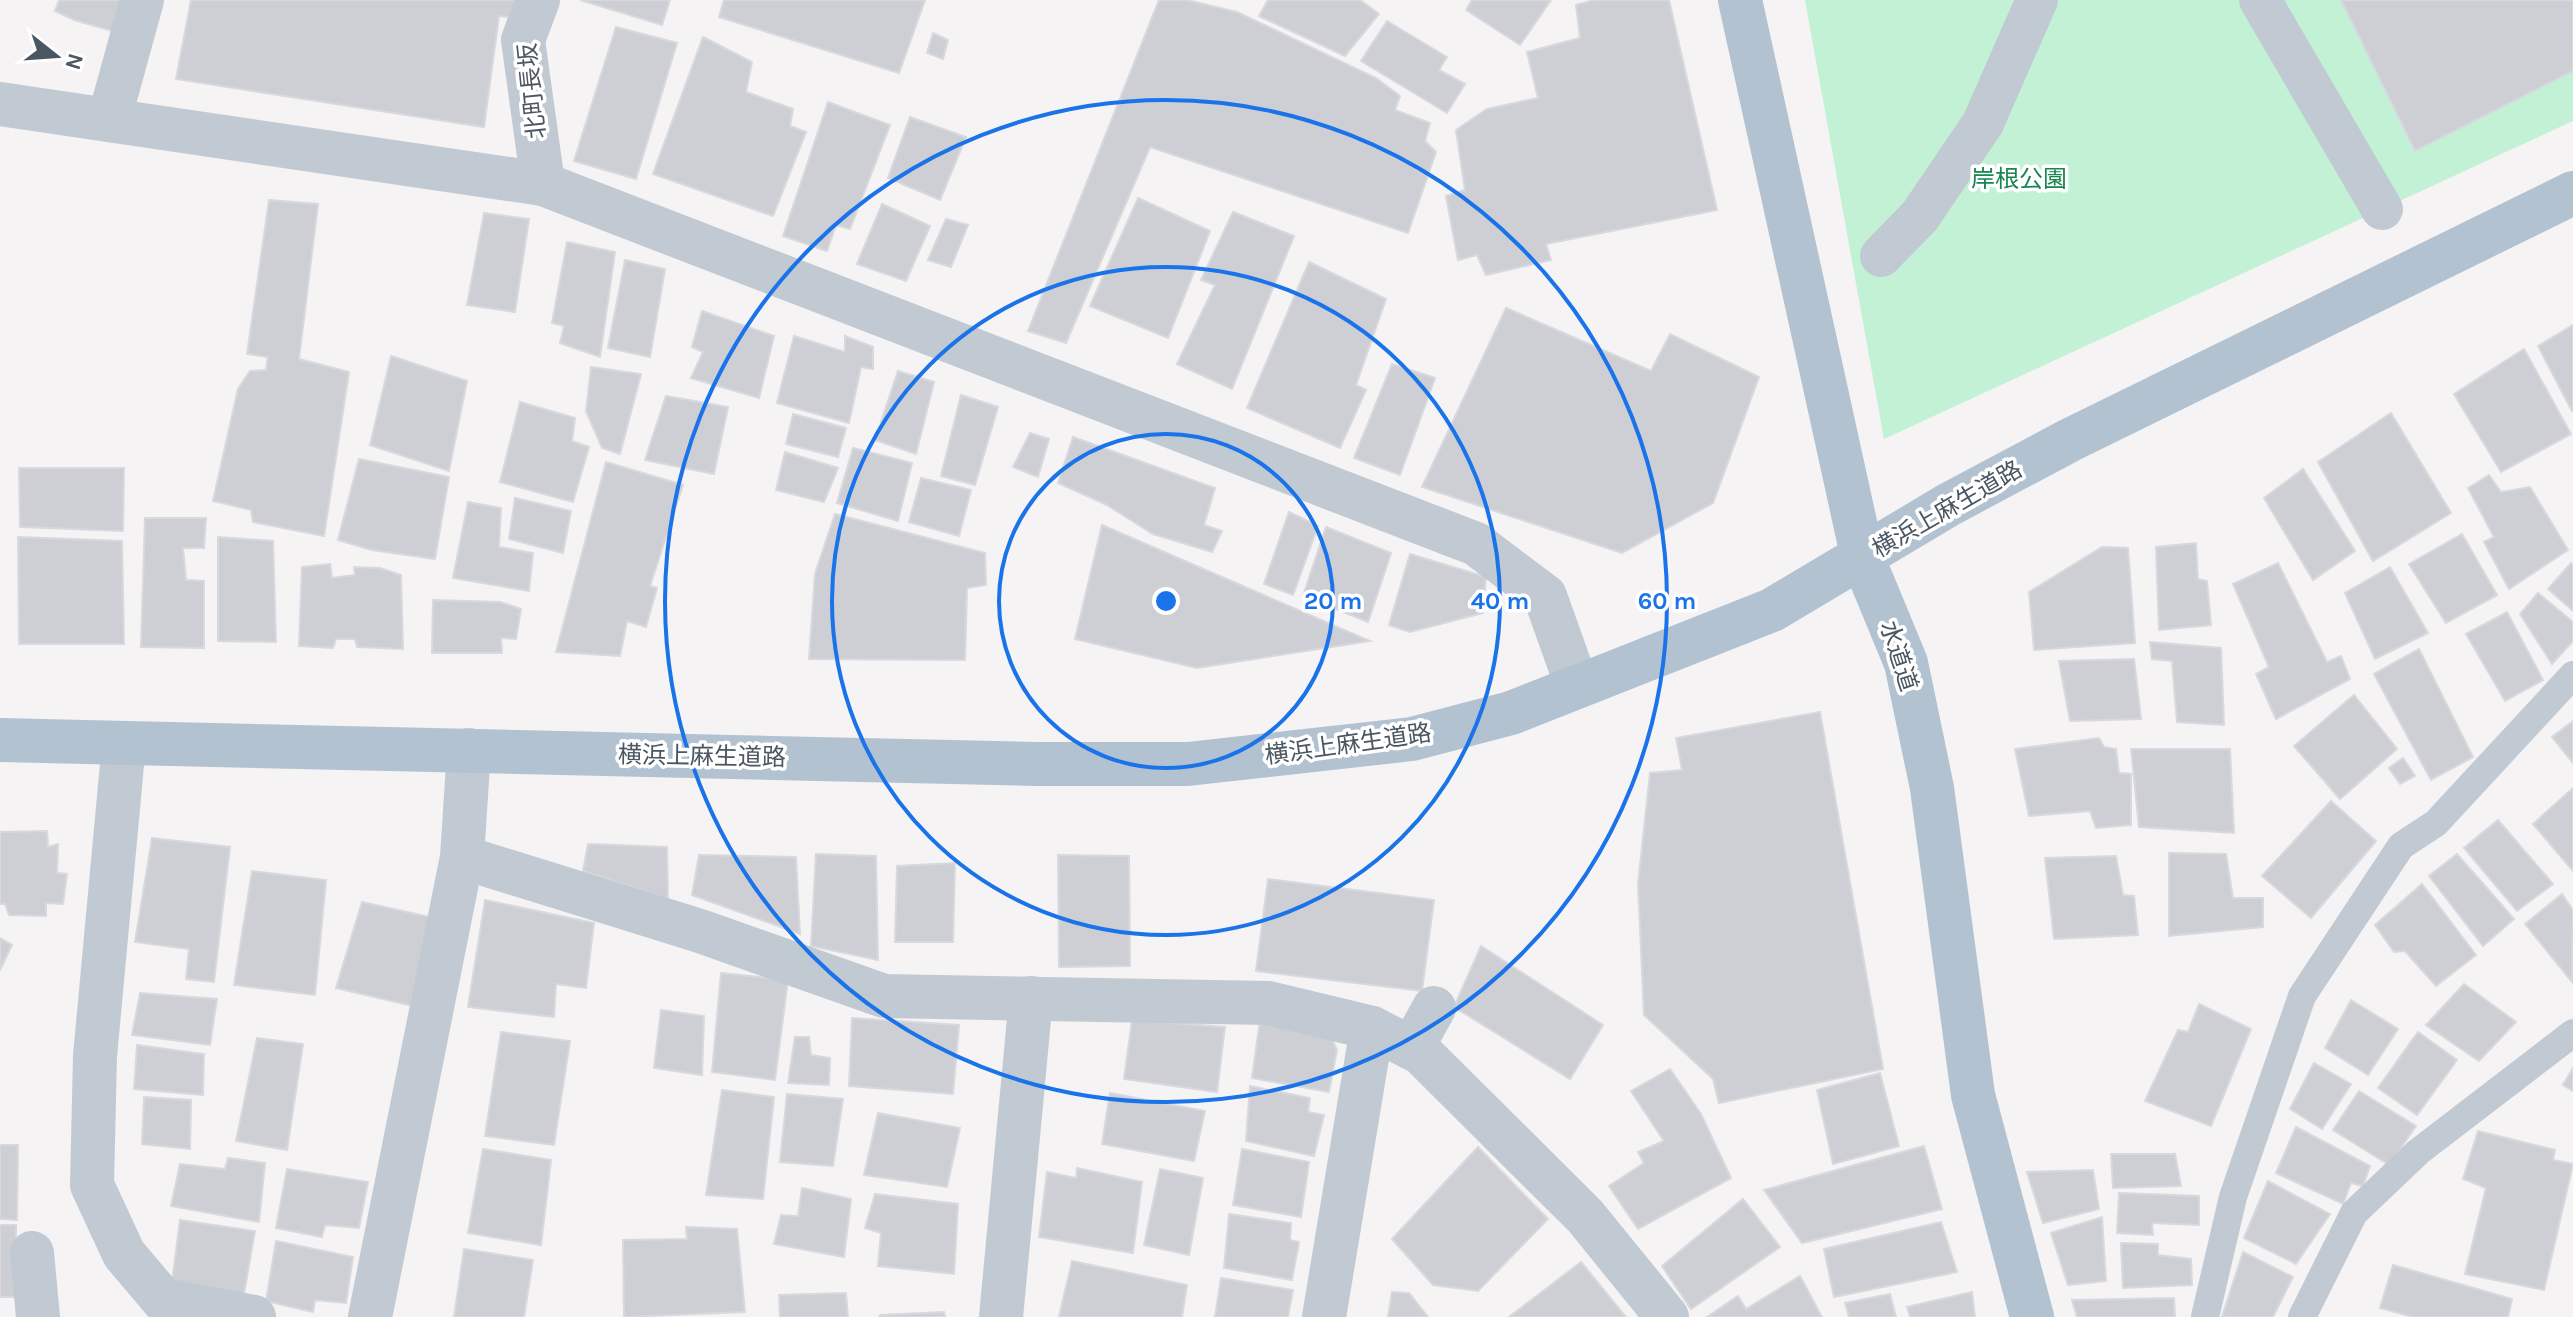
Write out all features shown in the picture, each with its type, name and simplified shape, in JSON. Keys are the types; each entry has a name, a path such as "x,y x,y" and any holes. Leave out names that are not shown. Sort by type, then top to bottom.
{"main road":[{"name":"水道道","path":"1740,0 1863,559 1906,663 1932,788 1973,1095 2032,1317"},
{"name":"横浜上麻生道路","path":"0,740 1035,764 1188,764 1412,739 1511,713 1772,610 1863,559 1948,505 2070,440 2573,193"}],"street":[{"path":"109,120 142,0"},
{"name":"北町長坂","path":"538,0 523,40 543,184"},
{"path":"1881,256 1920,216 1983,123 2037,0"},
{"path":"2260,0 2382,209"},
{"path":"0,104 543,184 1476,544 1545,596 1577,686"},
{"path":"124,743 95,1056 92,1185 124,1254 163,1300 254,1317"},
{"path":"370,1317 462,857 469,750"},
{"path":"462,857 700,931 884,996 1268,1003 1372,1028 1412,1048 1585,1216 1667,1317"},
{"path":"1001,1317 1031,998"},
{"path":"1412,1048 1434,1008"},
{"path":"1324,1317 1372,1028"},
{"path":"32,1253 42,1311"}],"lane":[{"path":"2205,1317 2233,1197 2302,996 2401,846 2436,823 2573,675"},
{"path":"2302,1317 2354,1213 2418,1152 2573,1033"}],"green space":[{"name":"岸根公園","path":"1805,0 2573,0 2573,121 1884,439"}],"building":[{"path":"59,0 123,0 116,32 55,11"},
{"path":"191,0 517,0 516,18 499,16 484,127 176,79"},
{"path":"580,0 670,0 662,25"},
{"path":"724,0 925,0 899,73 719,17"},
{"path":"1159,0 1187,0 1237,12 1376,78 1400,96 1395,110 1430,123 1425,141 1436,152 1408,233 1150,147 1066,343 1028,331"},
{"path":"1268,0 1360,0 1379,14 1345,56 1259,16"},
{"path":"1472,0 1551,0 1520,45 1466,10"},
{"path":"1594,0 1669,0 1717,210 1546,244 1551,260 1486,275 1477,255 1458,260 1446,196 1465,190 1456,130 1487,109 1538,98 1527,52 1580,38 1576,5"},
{"path":"2341,0 2573,0 2573,71 2415,151"},
{"path":"1387,21 1447,57 1439,70 1465,84 1447,113 1361,61"},
{"path":"616,27 677,43 636,179 574,161"},
{"path":"933,33 948,40 943,59 927,53"},
{"path":"703,37 752,62 746,92 793,109 790,126 806,132 773,216 653,174"},
{"path":"828,102 890,125 850,229 836,225 827,251 783,236"},
{"path":"910,117 966,137 940,200 888,178"},
{"path":"1138,198 1210,231 1168,338 1090,306"},
{"path":"269,200 318,204 299,359 349,372 324,536 253,522 251,510 213,501 238,389 250,371 266,370 268,357 247,354"},
{"path":"882,204 930,226 906,281 857,264"},
{"path":"1233,212 1294,236 1232,389 1177,364 1215,285 1201,280"},
{"path":"484,213 529,219 515,312 467,305"},
{"path":"946,219 968,225 951,267 928,260"},
{"path":"567,242 615,252 600,357 560,343 564,326 552,323"},
{"path":"625,260 665,269 650,357 608,348"},
{"path":"1309,262 1386,299 1356,385 1366,390 1340,448 1247,408"},
{"path":"1506,308 1651,371 1670,334 1759,377 1713,503 1622,553 1422,487"},
{"path":"702,311 774,336 759,398 691,378 703,352 692,347"},
{"path":"2573,325 2573,410 2572,411 2538,346"},
{"path":"794,336 845,352 845,336 873,347 873,369 861,367 849,423 777,403"},
{"path":"2524,349 2571,434 2501,472 2454,394"},
{"path":"391,356 467,381 449,471 370,445"},
{"path":"1392,364 1435,378 1400,475 1354,458"},
{"path":"591,367 641,374 620,454 602,448 586,411"},
{"path":"898,371 934,382 916,454 875,440"},
{"path":"961,395 998,407 975,485 941,476"},
{"path":"666,396 728,407 714,474 645,460"},
{"path":"520,402 575,418 572,441 589,447 573,502 500,482"},
{"path":"2391,413 2451,513 2373,561 2318,462"},
{"path":"793,414 846,428 838,457 786,444"},
{"path":"1030,433 1049,439 1038,477 1013,467"},
{"path":"1073,437 1215,488 1204,525 1222,531 1212,552 1153,534 1107,505 1058,483"},
{"path":"853,448 912,463 898,521 837,503"},
{"path":"785,452 838,468 824,502 776,490"},
{"path":"359,459 449,477 435,559 372,550 338,540"},
{"path":"606,462 683,485 650,586 657,588 646,627 627,621 620,656 556,652"},
{"path":"19,468 124,468 123,531 20,527"},
{"path":"2303,469 2355,551 2313,580 2264,498"},
{"path":"2489,475 2501,492 2530,487 2568,550 2509,589 2484,542 2494,537 2468,488"},
{"path":"921,478 971,490 959,536 909,522"},
{"path":"515,498 571,511 563,553 509,539"},
{"path":"468,502 501,508 499,547 533,553 529,591 453,578"},
{"path":"1289,512 1318,526 1293,595 1264,584"},
{"path":"835,514 985,553 986,585 967,588 965,660 809,659 815,574"},
{"path":"145,518 206,518 204,548 183,548 186,580 204,581 204,648 141,647"},
{"path":"1102,525 1370,641 1197,668 1075,639"},
{"path":"1326,527 1391,553 1368,622 1303,596"},
{"path":"2462,534 2497,595 2446,623 2409,564"},
{"path":"18,537 122,541 124,644 19,644"},
{"path":"218,537 273,541 276,642 218,641"},
{"path":"2196,543 2198,579 2207,581 2211,625 2159,630 2156,547"},
{"path":"2102,547 2128,548 2135,643 2034,650 2029,592"},
{"path":"1410,554 1486,577 1483,613 1410,632 1389,625"},
{"path":"2278,563 2327,662 2341,656 2350,679 2276,719 2256,674 2269,667 2233,584"},
{"path":"330,564 332,578 355,575 354,567 380,568 401,575 403,649 357,647 355,639 336,639 333,648 299,646 302,567"},
{"path":"2573,564 2573,611 2548,589"},
{"path":"2390,567 2428,633 2375,659 2345,593"},
{"path":"2538,593 2573,622 2573,641 2552,664 2520,614"},
{"path":"433,600 500,602 521,609 516,639 501,638 502,653 432,653"},
{"path":"2507,612 2543,680 2505,701 2466,634"},
{"path":"2150,642 2221,648 2224,725 2177,722 2172,661 2152,659"},
{"path":"2419,649 2473,757 2431,780 2374,674"},
{"path":"2134,659 2141,719 2070,721 2059,661"},
{"path":"2354,695 2397,749 2340,799 2294,746"},
{"path":"1820,712 1883,1069 1719,1103 1713,1079 1644,1015 1638,884 1650,773 1682,770 1676,738"},
{"path":"2573,721 2573,763 2552,737"},
{"path":"2099,738 2104,747 2116,749 2119,773 2131,774 2131,825 2096,828 2090,811 2029,816 2015,749"},
{"path":"2131,749 2230,749 2234,833 2139,827"},
{"path":"2403,758 2415,776 2400,784 2389,768"},
{"path":"2573,788 2573,871 2533,824"},
{"path":"2331,801 2376,841 2311,918 2262,876"},
{"path":"2498,820 2553,884 2517,911 2464,848"},
{"path":"47,831 48,847 58,844 57,873 67,874 63,904 46,903 46,916 9,915 5,904 0,904 0,832"},
{"path":"152,838 230,847 214,982 186,979 189,949 135,942"},
{"path":"588,844 667,847 668,899 583,871"},
{"path":"2169,853 2226,854 2233,898 2263,898 2263,927 2169,936"},
{"path":"816,854 876,856 878,960 811,946"},
{"path":"2457,854 2514,919 2483,946 2429,876"},
{"path":"699,855 796,857 800,934 692,895"},
{"path":"1058,855 1129,856 1130,966 1059,967"},
{"path":"2116,856 2123,895 2134,896 2138,935 2054,939 2045,858"},
{"path":"955,863 953,942 895,942 897,866"},
{"path":"252,871 326,880 315,995 234,985"},
{"path":"1268,879 1434,900 1422,991 1256,971"},
{"path":"2422,884 2476,955 2436,986 2405,951 2394,952 2375,925"},
{"path":"2562,894 2573,910 2572,982 2525,924"},
{"path":"485,900 594,923 586,988 556,984 554,1017 468,1007"},
{"path":"362,902 430,917 413,1006 336,988"},
{"path":"0,938 12,945 0,970"},
{"path":"1481,946 1603,1025 1570,1079 1454,1007"},
{"path":"721,973 788,980 775,1080 712,1072"},
{"path":"2464,984 2516,1022 2479,1061 2426,1025"},
{"path":"140,993 217,999 210,1045 132,1035"},
{"path":"2351,1000 2398,1029 2368,1075 2325,1048"},
{"path":"2199,1004 2251,1029 2211,1126 2145,1101 2178,1030 2188,1032"},
{"path":"661,1010 704,1016 702,1075 654,1068"},
{"path":"852,1018 959,1025 953,1094 849,1086"},
{"path":"1132,1020 1225,1027 1217,1092 1124,1079"},
{"path":"1260,1020 1329,1033 1337,1050 1329,1092 1252,1078"},
{"path":"501,1032 570,1041 554,1145 485,1136"},
{"path":"2418,1032 2457,1060 2417,1115 2378,1088"},
{"path":"795,1037 809,1037 811,1055 830,1058 829,1085 788,1083"},
{"path":"257,1038 303,1044 287,1150 236,1141"},
{"path":"137,1045 204,1054 203,1095 134,1089"},
{"path":"2314,1063 2351,1084 2322,1129 2290,1109"},
{"path":"2573,1068 2573,1091 2563,1085"},
{"path":"1670,1069 1701,1114 1731,1178 1638,1229 1609,1186 1644,1163 1638,1152 1664,1141 1631,1091"},
{"path":"1880,1073 1899,1146 1833,1164 1817,1090"},
{"path":"1250,1086 1310,1098 1308,1112 1324,1115 1314,1156 1246,1141"},
{"path":"722,1090 774,1097 763,1199 706,1195"},
{"path":"2359,1091 2416,1126 2389,1165 2333,1130"},
{"path":"1110,1093 1205,1111 1194,1161 1102,1144"},
{"path":"787,1094 843,1099 833,1166 780,1162"},
{"path":"144,1097 191,1100 190,1149 142,1144"},
{"path":"878,1113 960,1128 947,1187 864,1175"},
{"path":"2296,1127 2370,1166 2363,1186 2351,1183 2343,1204 2276,1173"},
{"path":"2478,1131 2555,1150 2553,1160 2573,1164 2544,1290 2465,1274 2486,1188 2463,1179"},
{"path":"0,1145 18,1145 17,1220 0,1219"},
{"path":"1924,1146 1942,1209 1802,1243 1764,1190"},
{"path":"1478,1147 1548,1219 1478,1291 1433,1285 1392,1239"},
{"path":"483,1149 551,1160 541,1245 468,1233"},
{"path":"1242,1149 1309,1162 1301,1217 1233,1205"},
{"path":"2111,1154 2175,1154 2181,1186 2113,1188"},
{"path":"228,1158 265,1163 259,1222 171,1206 180,1164 225,1169"},
{"path":"1077,1168 1142,1182 1133,1253 1039,1237 1047,1172 1076,1178"},
{"path":"287,1169 368,1182 359,1228 325,1225 322,1237 276,1228"},
{"path":"1160,1169 1203,1178 1189,1255 1144,1245"},
{"path":"2093,1170 2099,1209 2043,1223 2027,1172"},
{"path":"2268,1181 2330,1214 2296,1264 2244,1238"},
{"path":"802,1188 851,1199 844,1257 774,1244 781,1215 798,1216"},
{"path":"2119,1193 2199,1196 2199,1225 2152,1223 2153,1235 2117,1233"},
{"path":"875,1194 958,1204 954,1274 878,1266 881,1233 865,1228"},
{"path":"1743,1199 1780,1247 1691,1309 1662,1266"},
{"path":"1229,1214 1291,1223 1290,1240 1299,1242 1292,1280 1224,1268"},
{"path":"2102,1217 2106,1281 2068,1285 2051,1233"},
{"path":"180,1220 255,1231 244,1294 172,1282"},
{"path":"1941,1222 1957,1272 1834,1297 1824,1249"},
{"path":"0,1225 16,1225 15,1297 0,1297"},
{"path":"686,1227 737,1229 745,1312 624,1317 623,1240 687,1239"},
{"path":"276,1241 353,1257 346,1303 315,1300 313,1312 266,1301"},
{"path":"2121,1243 2158,1244 2158,1255 2191,1259 2192,1285 2123,1288"},
{"path":"464,1249 533,1260 524,1317 454,1317"},
{"path":"2243,1252 2293,1277 2273,1317 2222,1317"},
{"path":"1072,1261 1187,1285 1182,1317 1059,1317"},
{"path":"1581,1262 1626,1317 1509,1317"},
{"path":"2393,1265 2512,1299 2508,1317 2413,1317 2380,1308"},
{"path":"1800,1276 1822,1317 1707,1317 1738,1296 1746,1309"},
{"path":"1221,1278 1293,1290 1288,1317 1215,1317"},
{"path":"1392,1292 1409,1293 1428,1317 1388,1317"},
{"path":"1972,1292 1975,1317 1910,1317 1907,1307"},
{"path":"846,1293 848,1317 780,1317 779,1295"},
{"path":"1890,1294 1896,1317 1849,1317 1845,1303"},
{"path":"2174,1298 2175,1317 2077,1317 2072,1300"},
{"path":"944,1312 945,1317 879,1317 880,1315"}]}
